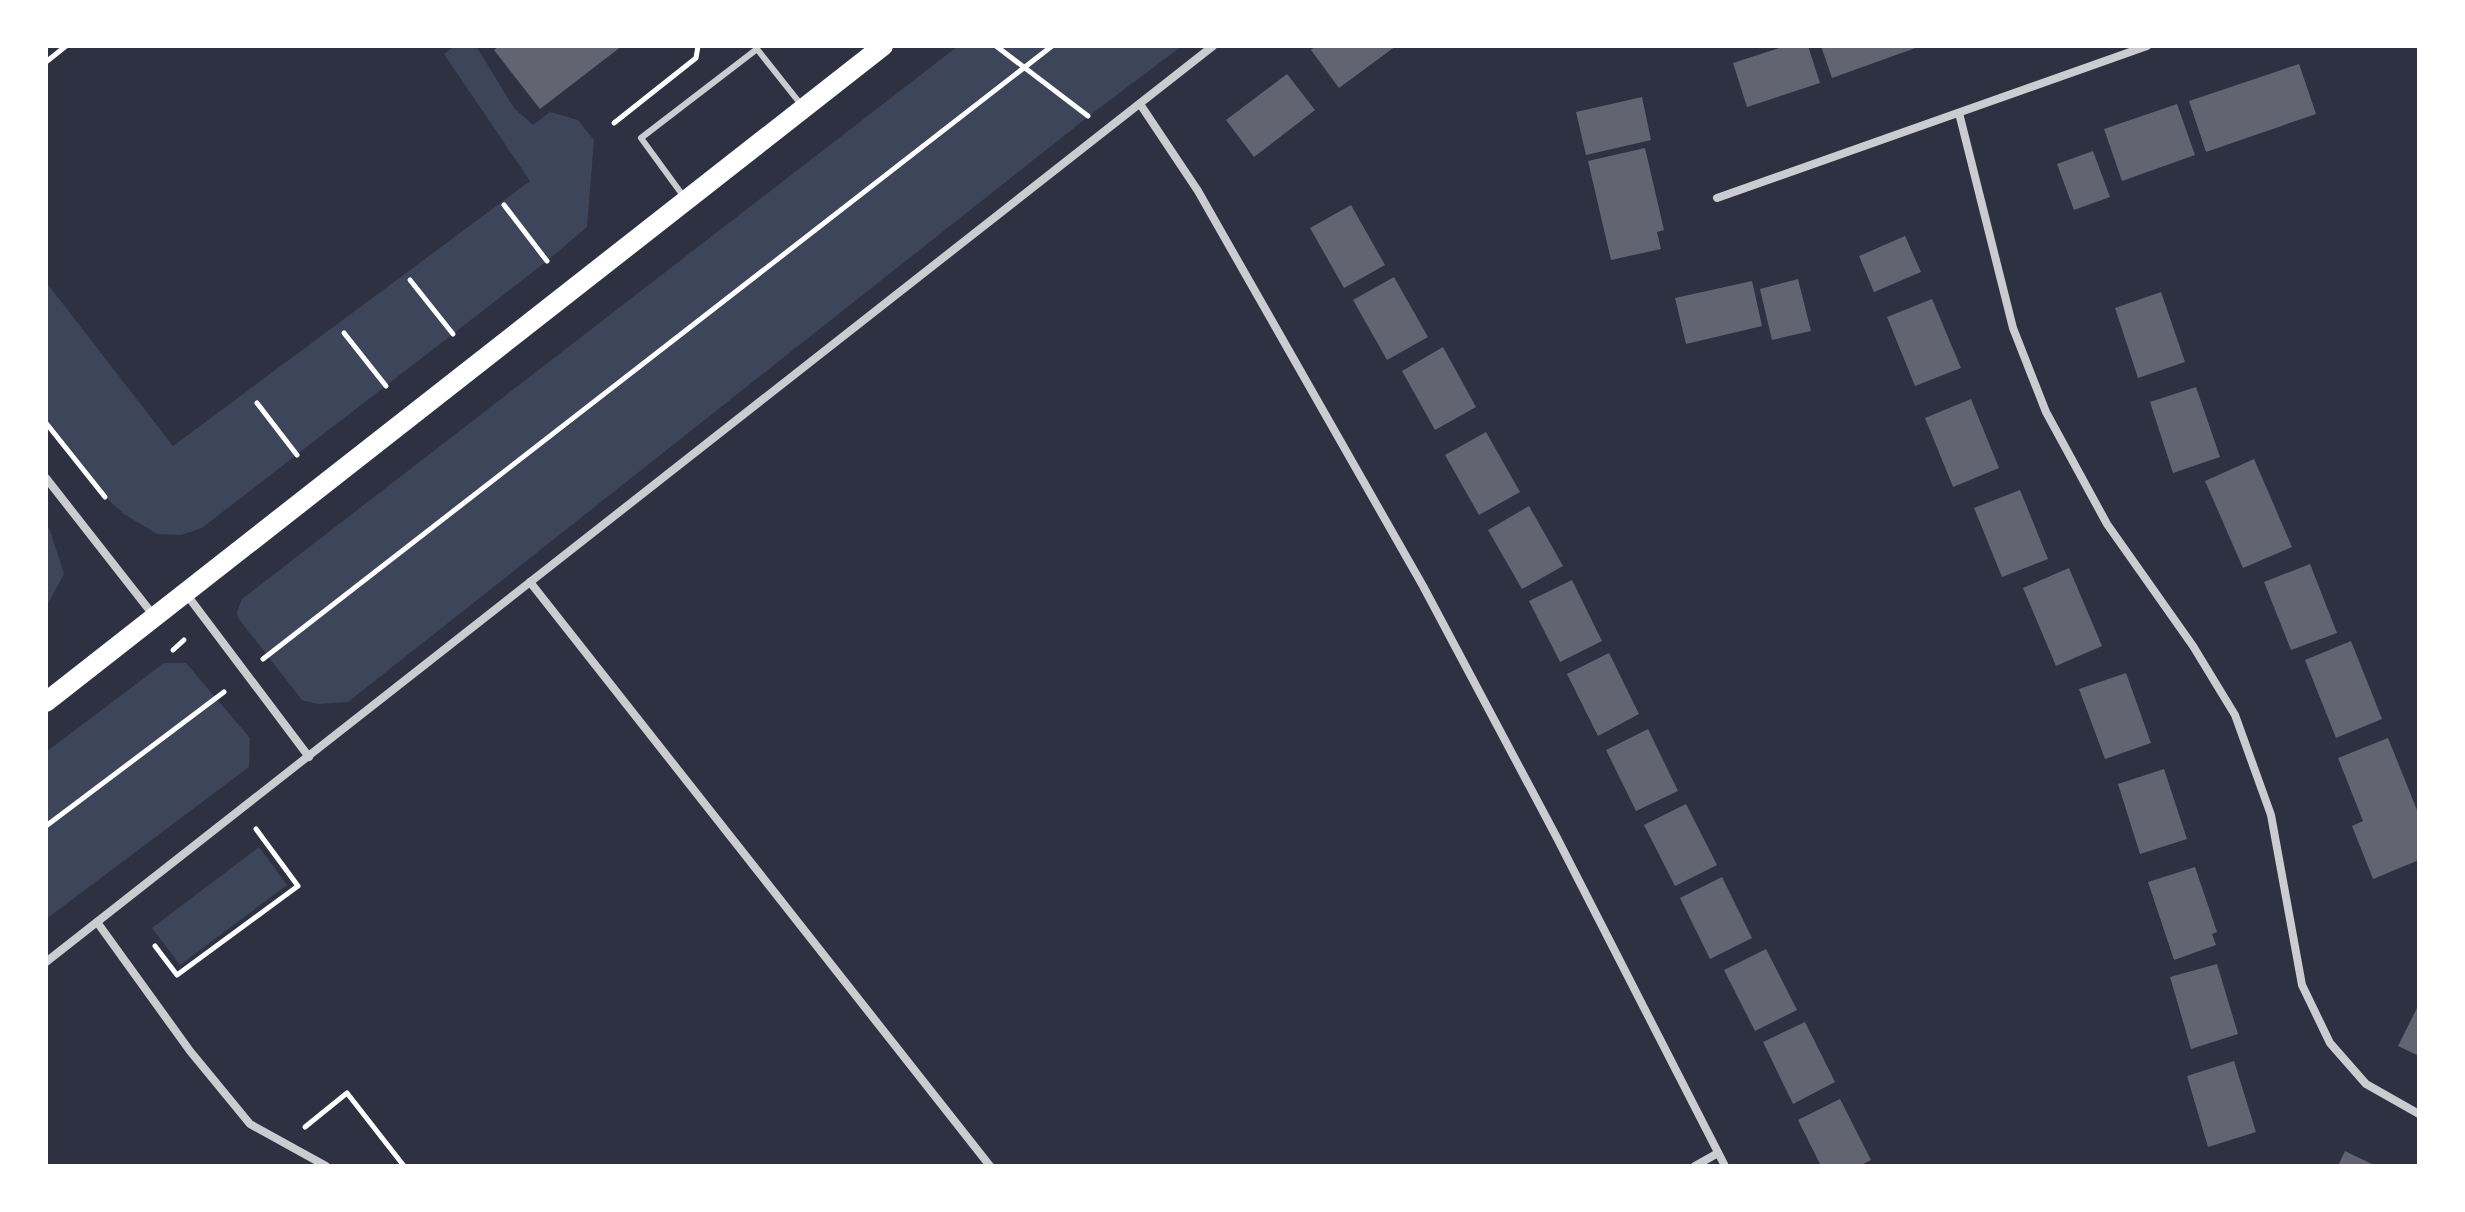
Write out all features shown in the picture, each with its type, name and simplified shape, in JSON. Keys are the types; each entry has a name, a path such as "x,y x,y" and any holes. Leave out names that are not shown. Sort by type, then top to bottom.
{"main road":[{"path":"46,702 883,46"}],"street":[{"path":"46,962 1213,46"},
{"path":"1717,198 2147,46"},
{"path":"1140,104 1198,191 1423,586 1556,836 1725,1166"},
{"path":"1959,113 2013,328 2046,412 2107,524 2193,646 2235,715 2271,815 2302,985 2330,1043 2366,1084 2419,1114"},
{"path":"46,478 154,616"},
{"path":"530,582 990,1166"},
{"path":"186,593 309,757"},
{"path":"97,922 190,1051 250,1124 326,1166"},
{"path":"1695,1166 1718,1153"}],"lane":[{"path":"686,200 641,138 757,49 803,108"}],"path":[{"path":"46,62 66,46"},
{"path":"614,123 696,58 698,46"},
{"path":"996,46 1106,130"},
{"path":"262,660 1052,46"},
{"path":"504,205 547,261"},
{"path":"410,280 453,334"},
{"path":"344,333 386,386"},
{"path":"257,403 297,455"},
{"path":"46,423 105,497"},
{"path":"173,650 184,640"},
{"path":"46,826 224,692"},
{"path":"155,946 177,975 298,886 241,809"},
{"path":"273,1139 287,1128 302,1129 347,1093 404,1166"}],"shaded area":[{"path":"455,46 476,46 514,108 533,125 550,112 578,120 594,140 587,227 202,528 181,535 157,534 124,514 105,497 46,423 46,282 173,446 530,181 444,54"},
{"path":"958,46 1182,46 1089,116 348,702 318,704 302,700 238,618 242,599"},
{"path":"46,524 64,574 46,607"},
{"path":"164,663 186,663 250,738 249,767 46,919 46,752"},
{"path":"259,847 287,885 180,965 152,928"}],"building":[{"path":"499,46 622,46 540,109 494,50"},
{"path":"1316,46 1396,46 1339,88 1311,50"},
{"path":"1785,46 1808,46 1820,83 1747,107 1733,63"},
{"path":"1821,46 1921,46 1832,78"},
{"path":"2299,64 2316,114 2206,152 2189,101"},
{"path":"1287,74 1315,110 1254,157 1226,120"},
{"path":"1642,97 1651,140 1586,155 1576,112"},
{"path":"2177,104 2195,155 2122,181 2104,129"},
{"path":"1645,148 1664,230 1657,232 1661,249 1611,260 1588,161"},
{"path":"2093,151 2110,197 2074,210 2057,164"},
{"path":"1351,205 1385,265 1344,288 1310,228"},
{"path":"1905,236 1921,272 1874,292 1859,256"},
{"path":"1394,277 1428,337 1387,360 1353,300"},
{"path":"1798,279 1811,331 1772,340 1760,289"},
{"path":"1752,281 1762,326 1686,344 1675,298"},
{"path":"2161,292 2185,362 2138,378 2115,308"},
{"path":"1932,299 1961,368 1915,386 1887,317"},
{"path":"1443,347 1476,407 1435,430 1402,371"},
{"path":"2196,387 2220,457 2173,473 2150,402"},
{"path":"1971,399 1999,468 1953,487 1925,418"},
{"path":"1486,432 1520,492 1479,515 1445,455"},
{"path":"2254,459 2292,547 2243,568 2205,481"},
{"path":"2020,490 2048,559 2002,577 1974,508"},
{"path":"1529,506 1563,566 1522,589 1488,530"},
{"path":"2310,564 2337,633 2291,650 2264,582"},
{"path":"2069,568 2102,646 2056,666 2023,588"},
{"path":"1572,580 1602,641 1560,662 1529,601"},
{"path":"2351,641 2382,719 2336,738 2305,660"},
{"path":"1609,653 1639,714 1598,736 1567,674"},
{"path":"2126,673 2151,743 2105,759 2079,689"},
{"path":"1648,729 1678,791 1636,811 1606,750"},
{"path":"2388,738 2419,815 2419,860 2373,879 2352,826 2363,821 2338,758"},
{"path":"2164,769 2187,839 2140,854 2118,784"},
{"path":"1686,804 1717,865 1675,886 1644,825"},
{"path":"2195,867 2217,932 2212,934 2216,945 2174,960 2148,882"},
{"path":"1722,877 1752,938 1710,959 1680,898"},
{"path":"1766,949 1797,1010 1755,1031 1724,970"},
{"path":"2217,964 2238,1034 2191,1049 2170,977"},
{"path":"2419,1004 2419,1056 2398,1046"},
{"path":"1805,1022 1835,1082 1793,1104 1763,1042"},
{"path":"2234,1061 2256,1132 2208,1147 2187,1076"},
{"path":"1840,1099 1871,1160 1859,1166 1821,1166 1798,1120"},
{"path":"2345,1151 2376,1166 2338,1166"}]}
